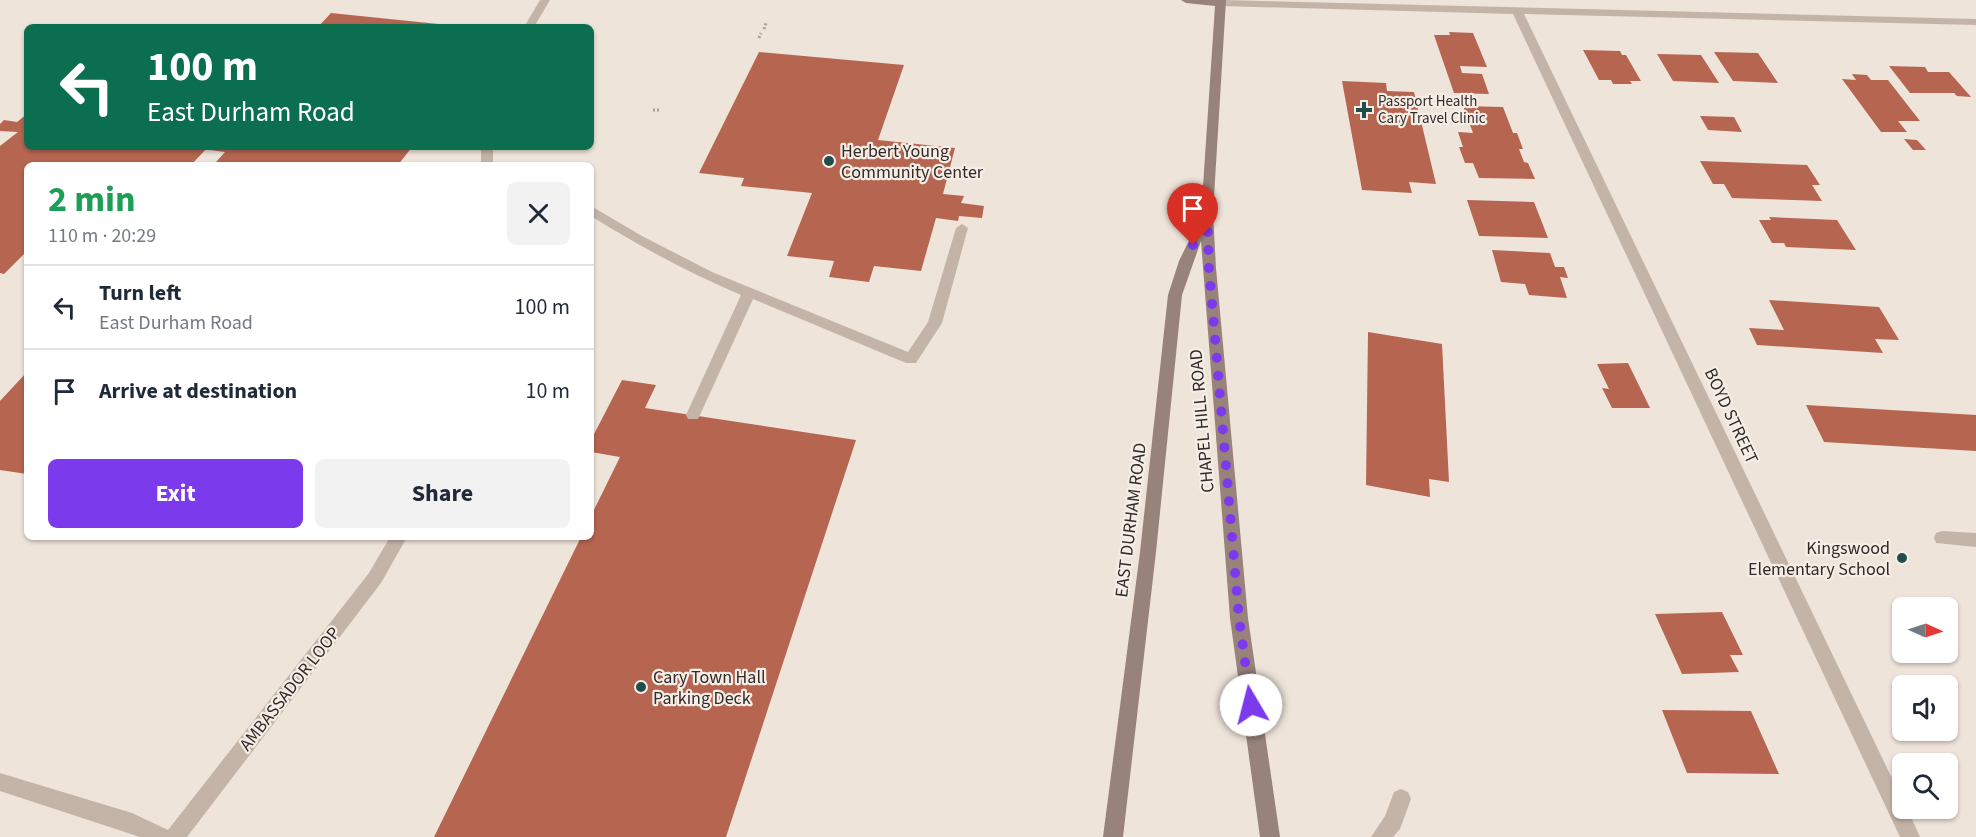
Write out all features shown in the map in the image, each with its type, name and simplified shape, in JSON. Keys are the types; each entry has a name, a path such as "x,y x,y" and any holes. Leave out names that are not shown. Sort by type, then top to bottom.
{"main road":[{"path":"1186,0 1220,2"},
{"name":"CHAPEL HILL ROAD","path":"1220,2 1207,213 1209,268 1239,618 1270,837"},
{"name":"EAST DURHAM ROAD","path":"1113,837 1175,295 1186,261 1207,213"}],"street":[{"path":"531,24 545,0"},
{"path":"1220,2 1517,11 1743,11 1976,22"},
{"name":"BOYD STREET","path":"1517,11 1910,837"},
{"path":"594,212 637,239 749,293 912,359 935,323 962,228"},
{"path":"693,415 749,293"},
{"path":"1942,538 1976,540"},
{"name":"AMBASSADOR LOOP","path":"175,837 369,586 397,540"},
{"path":"0,782 132,823 161,837"},
{"path":"1381,837 1393,822 1401,799"}],"path":[{"path":"759,38 766,23"},
{"path":"653,110 661,110"}],"building":[{"path":"331,13 438,24 321,24"},
{"path":"1449,32 1473,33 1487,67 1460,66 1462,73 1482,74 1489,94 1454,93 1434,35 1450,35"},
{"path":"1583,50 1620,51 1622,55 1626,55 1641,81 1630,81 1632,84 1613,84 1611,80 1599,80"},
{"name":"Herbert Young Community Center","path":"759,52 904,65 878,140 955,148 943,194 964,196 961,203 984,206 982,218 959,216 958,221 936,218 921,271 874,266 869,282 829,277 834,261 787,256 812,193 741,186 744,178 699,173"},
{"path":"1714,52 1758,53 1778,83 1733,81"},
{"path":"1657,54 1701,55 1719,83 1673,81"},
{"path":"1889,66 1925,67 1928,72 1949,72 1971,97 1957,96 1954,93 1910,93"},
{"path":"1852,74 1867,75 1871,80 1888,80 1920,121 1898,121 1907,132 1881,132 1842,79 1856,80"},
{"path":"1342,81 1386,83 1387,91 1414,92 1436,184 1409,182 1412,193 1362,190"},
{"path":"1463,106 1503,107 1513,133 1517,133 1523,149 1519,149 1524,162 1528,163 1535,179 1479,178 1473,163 1465,163 1459,147 1463,147 1458,132 1473,133"},
{"path":"24,116 24,150 205,150 194,162 24,162 24,254 4,274 0,273 0,146 18,132 0,131 0,124 4,120 17,122"},
{"path":"1700,116 1734,117 1742,132 1708,130"},
{"path":"1904,139 1917,140 1926,150 1913,150"},
{"path":"210,150 410,150 400,162 216,162 225,152"},
{"path":"1700,161 1807,165 1820,185 1812,185 1822,201 1732,198 1724,184 1713,184"},
{"path":"1467,200 1534,202 1548,238 1479,236"},
{"path":"1769,217 1837,220 1856,250 1786,247 1784,243 1772,243 1759,220 1771,220"},
{"path":"1492,250 1550,253 1555,267 1564,267 1568,278 1560,277 1567,298 1529,295 1525,284 1501,282"},
{"path":"1769,300 1879,307 1899,340 1875,339 1883,353 1757,345 1749,328 1784,330"},
{"path":"1368,332 1442,344 1449,482 1429,479 1430,497 1366,485"},
{"path":"1628,363 1650,408 1612,408 1602,388 1609,389 1597,364"},
{"path":"24,375 24,474 0,470 0,401"},
{"name":"Cary Town Hall Parking Deck","path":"622,380 656,385 645,408 856,440 726,837 434,837 580,540 594,540 594,510 620,457 594,453 594,434"},
{"path":"1806,405 1976,415 1976,451 1824,442"},
{"path":"1722,612 1743,655 1730,655 1739,672 1682,674 1655,614"},
{"path":"1662,710 1751,711 1779,774 1687,773"}],"place":[{"name":"Passport Health Cary Travel Clinic","path":"1364,110"},
{"name":"Herbert Young Community Center","path":"829,161"},
{"name":"Kingswood Elementary School","path":"1902,558"},
{"name":"Cary Town Hall Parking Deck","path":"641,687"}],"route":[{"path":"1193,245 1207,213 1209,268 1239,618 1251,705"}]}
